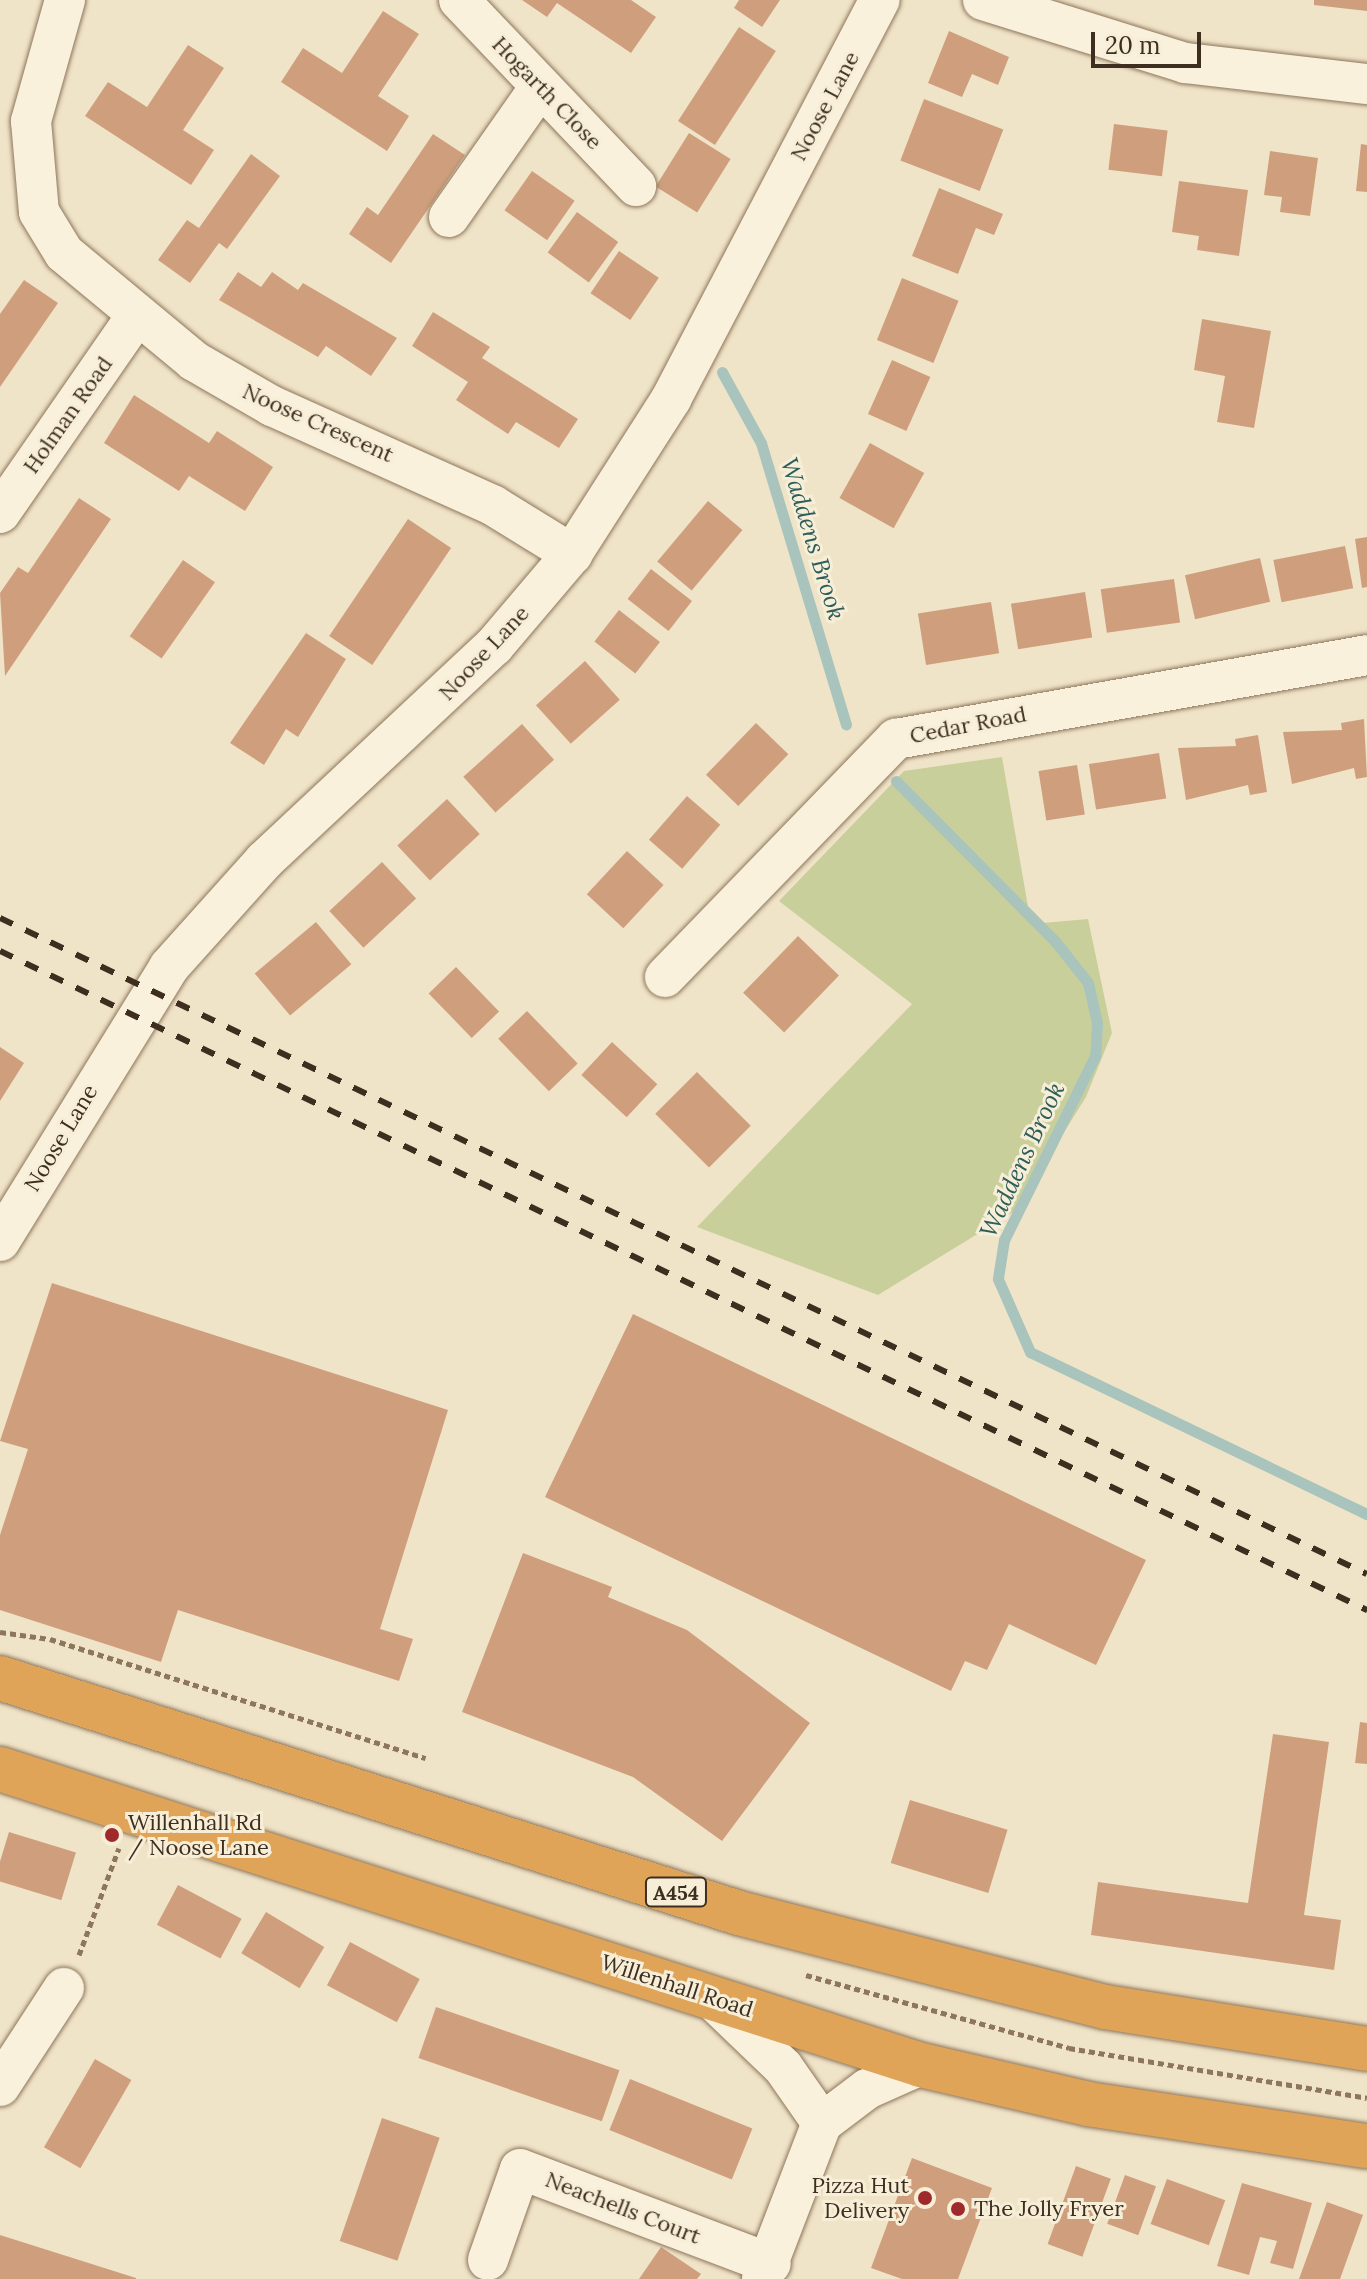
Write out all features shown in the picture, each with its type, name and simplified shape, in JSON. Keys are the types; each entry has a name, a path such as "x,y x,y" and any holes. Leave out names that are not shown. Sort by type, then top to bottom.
{"highway":[{"name":"A454","path":"0,1678 783,1925 1105,2007 1367,2049"},
{"name":"Willenhall Road","path":"0,1769 407,1894 711,1998 921,2065 1088,2104 1367,2146"}],"street":[{"name":"Noose Crescent","path":"65,0 31,121 39,212 64,253 135,318 272,406 416,467 572,554"},
{"name":"Hogarth Close","path":"459,0 636,186"},
{"name":"Noose Lane","path":"0,1241 169,967 264,861 494,646 572,554 671,399 880,0"},
{"path":"983,0 1185,63 1367,84"},
{"path":"449,217 540,87"},
{"name":"Holman Road","path":"0,513 135,318"},
{"name":"Cedar Road","path":"665,977 896,739 1367,655"},
{"path":"0,2086 64,1988"},
{"path":"711,1998 783,2067 822,2123"},
{"path":"766,2272 822,2123 867,2089 921,2065"},
{"name":"Neachells Court","path":"488,2260 520,2169 766,2272"}],"path":[{"path":"0,1632 50,1639 426,1758"}],"green space":[{"path":"1002,757 1031,924 1088,919 1112,1033 1086,1097 1015,1211 878,1295 697,1227 912,1004 779,901 904,771"}],"building":[{"path":"522,0 631,0 656,17 631,53 557,3 547,17"},
{"path":"739,0 780,0 762,27 734,8"},
{"path":"1314,0 1367,0 1367,11 1314,5"},
{"path":"383,11 419,34 378,96 409,116 387,151 281,82 303,48 342,73"},
{"path":"739,27 776,51 715,145 678,121"},
{"path":"949,31 1009,57 998,85 972,74 962,97 928,83"},
{"path":"188,45 224,68 183,130 214,150 191,185 85,116 108,82 147,107"},
{"path":"924,99 1003,129 980,191 900,161"},
{"path":"1114,124 1168,131 1162,176 1108,170"},
{"path":"689,133 731,159 697,212 656,186"},
{"path":"433,134 465,155 391,263 349,234 367,207 378,215"},
{"path":"1361,144 1367,145 1367,192 1356,191"},
{"path":"1270,151 1318,158 1310,216 1280,212 1282,197 1264,195"},
{"path":"251,154 280,176 227,249 219,243 190,283 158,260 187,220 199,228"},
{"path":"532,171 575,201 547,240 504,210"},
{"path":"1179,181 1248,190 1239,256 1197,250 1199,236 1172,232"},
{"path":"939,188 1003,214 994,235 976,228 958,274 912,256"},
{"path":"577,212 618,242 589,282 548,252"},
{"path":"619,251 659,278 630,320 590,293"},
{"path":"238,272 261,287 272,272 298,290 303,283 397,338 371,376 326,346 318,357 219,300"},
{"path":"902,278 959,301 933,363 877,340"},
{"path":"24,280 58,303 0,387 0,314"},
{"path":"433,312 490,347 482,358 578,419 559,448 516,422 508,434 456,400 468,382 412,346"},
{"path":"1202,319 1271,331 1254,428 1217,422 1225,376 1194,370"},
{"path":"892,360 930,377 906,431 868,414"},
{"path":"134,395 209,443 217,431 273,467 245,511 189,476 179,491 104,443"},
{"path":"870,443 924,473 894,528 839,498"},
{"path":"79,498 111,519 5,676 0,593 18,567 28,573"},
{"path":"708,501 742,530 692,590 657,562"},
{"path":"408,519 451,548 372,665 329,636"},
{"path":"1367,537 1367,587 1362,588 1355,539"},
{"path":"1345,546 1353,588 1282,602 1273,560"},
{"path":"1260,558 1270,602 1195,619 1185,575"},
{"path":"183,560 215,582 162,659 130,636"},
{"path":"651,569 692,601 669,631 628,599"},
{"path":"1174,579 1180,623 1107,633 1101,589"},
{"path":"1085,592 1092,637 1018,649 1011,604"},
{"path":"991,602 999,653 926,665 918,614"},
{"path":"619,610 660,642 635,674 594,642"},
{"path":"306,633 346,659 298,737 286,729 264,765 230,743"},
{"path":"585,661 620,700 571,744 536,705"},
{"path":"1364,719 1367,777 1356,779 1354,768 1292,784 1283,732 1342,730 1341,723"},
{"path":"756,723 788,754 738,806 706,775"},
{"path":"522,724 554,760 495,813 463,777"},
{"path":"1258,735 1267,792 1250,795 1248,785 1186,800 1178,748 1236,746 1235,739"},
{"path":"1159,753 1166,798 1096,810 1089,764"},
{"path":"1077,765 1085,814 1046,820 1038,771"},
{"path":"687,796 720,825 682,869 649,840"},
{"path":"447,799 480,834 430,880 397,845"},
{"path":"627,851 664,885 623,928 587,894"},
{"path":"382,862 416,899 363,948 329,911"},
{"path":"316,922 351,964 290,1016 255,973"},
{"path":"798,936 839,976 784,1032 743,993"},
{"path":"456,967 499,1012 472,1038 429,993"},
{"path":"527,1011 578,1064 549,1091 498,1039"},
{"path":"612,1042 657,1084 627,1117 581,1075"},
{"path":"0,1047 24,1063 0,1101"},
{"path":"697,1072 751,1126 709,1167 655,1114"},
{"path":"52,1283 448,1410 380,1629 413,1639 399,1681 178,1610 161,1662 0,1610 0,1535 28,1449 0,1441"},
{"path":"633,1314 1146,1560 1096,1665 1009,1624 987,1670 965,1661 951,1691 545,1497"},
{"path":"523,1553 612,1587 608,1597 687,1630 810,1723 722,1841 633,1777 462,1712"},
{"path":"1360,1722 1367,1723 1367,1764 1355,1763"},
{"path":"1273,1734 1329,1742 1304,1915 1341,1920 1334,1970 1091,1935 1098,1882 1248,1903"},
{"path":"910,1800 1008,1830 988,1893 891,1863"},
{"path":"9,1832 76,1852 61,1900 0,1882 0,1861"},
{"path":"178,1885 242,1919 220,1959 157,1925"},
{"path":"266,1912 324,1947 300,1988 241,1953"},
{"path":"350,1942 420,1979 397,2022 327,1985"},
{"path":"436,2007 619,2070 602,2121 418,2058"},
{"path":"95,2059 131,2080 80,2168 44,2147"},
{"path":"630,2079 752,2128 732,2179 609,2130"},
{"path":"382,2118 440,2138 397,2261 340,2241"},
{"path":"912,2158 992,2188 958,2279 902,2279 871,2268"},
{"path":"1076,2166 1111,2179 1082,2257 1048,2244"},
{"path":"1125,2175 1156,2186 1138,2235 1107,2224"},
{"path":"1167,2179 1225,2200 1209,2245 1151,2224"},
{"path":"1242,2183 1312,2203 1293,2269 1270,2263 1277,2241 1260,2237 1249,2275 1217,2266"},
{"path":"1327,2202 1363,2215 1340,2279 1299,2279"},
{"path":"0,2235 136,2278 136,2279 0,2279"},
{"path":"661,2247 701,2274 697,2279 639,2279"}],"waterway":[{"name":"Waddens Brook","path":"722,372 761,443 846,724"},
{"name":"Waddens Brook","path":"896,781 1055,941 1088,983 1097,1023 1095,1056 1004,1240 998,1279 1030,1352 1367,1514"}],"railway":[{"path":"0,918 1367,1574"},
{"path":"0,951 1367,1610"}],"place":[{"name":"Willenhall Rd / Noose Lane","path":"112,1835"},
{"name":"Pizza Hut Delivery","path":"925,2198"},
{"name":"The Jolly Fryer","path":"958,2209"}]}
